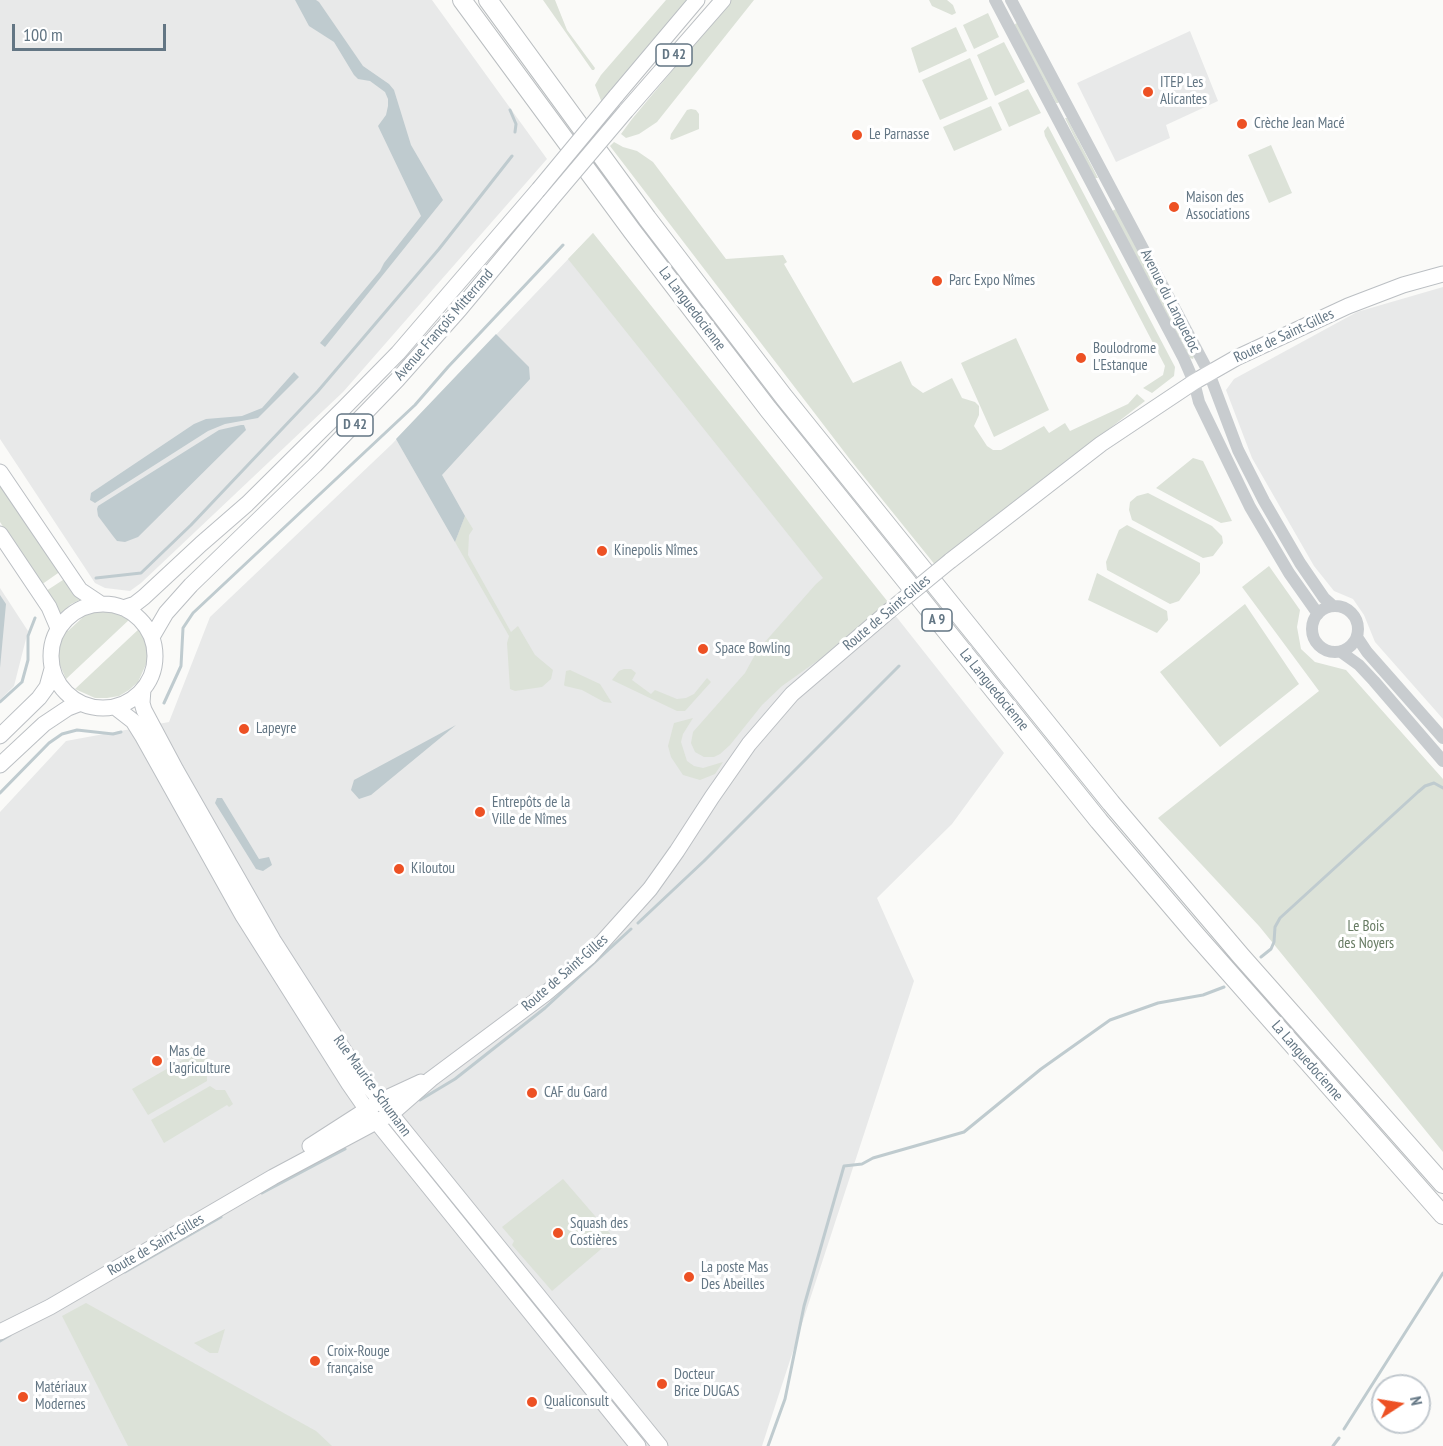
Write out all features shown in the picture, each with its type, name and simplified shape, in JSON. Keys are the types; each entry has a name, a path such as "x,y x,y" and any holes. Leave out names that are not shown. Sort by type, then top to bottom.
{"highway":[{"name":"La Languedocienne","path":"462,0 632,231 768,410 1099,821 1196,935 1443,1215"},
{"name":"La Languedocienne","path":"488,0 647,218 777,387 1082,766 1241,956 1443,1184"}],"main road":[{"name":"Avenue François Mitterrand","path":"123,608 135,604 144,597 247,504 398,353 696,0"},
{"name":"Avenue François Mitterrand","path":"152,637 166,613 191,585 315,465 397,380 723,0"},
{"name":"Route de Saint-Gilles","path":"0,1332 50,1307 273,1177 391,1114 431,1079 545,994 589,957 650,889 749,744 792,694 950,561 1101,444 1194,382 1236,358 1348,306 1403,285 1443,274"},
{"path":"0,472 80,590 101,603 123,608 142,621 152,637 153,670 144,689 131,700 115,707 95,708 81,704 62,689 52,669"},
{"path":"0,534 49,607 58,628"},
{"path":"0,736 39,698 47,687 52,669 51,652 58,628 73,613 87,606 101,603"},
{"name":"Rue Maurice Schumann","path":"144,689 142,704 150,724 273,940 361,1077 660,1446"},
{"path":"0,765 44,724 68,708 81,704"},
{"name":"Rue Maurice Schumann","path":"115,707 133,721 243,916 367,1110 638,1446"},
{"name":"Route de Saint-Gilles","path":"0,1323 270,1170 380,1101 431,1079"}],"street":[{"name":"Avenue du Languedoc","path":"995,0 1184,359 1194,382 1199,402 1250,507 1289,573 1318,614"},
{"name":"Avenue du Languedoc","path":"1011,0 1209,373 1238,450 1264,501 1300,563 1324,598 1333,606"},
{"path":"1341,652 1351,646 1357,637 1358,624 1354,616 1344,608 1333,606 1318,614 1312,627 1316,641 1327,651 1341,652 1359,665 1443,761"},
{"path":"1357,637 1367,652 1443,738"}],"shaded area":[{"path":"0,0 432,0 547,159 343,392 130,591 105,588 95,583 0,439"},
{"path":"295,0 319,2 363,66 394,90 411,145 443,200 325,347 320,343 380,271 421,216 378,126 386,115 388,106 385,92 370,81 358,79 354,75 334,42 309,26"},
{"name":"ITEP Les Alicantes","path":"1190,31 1218,101 1166,125 1170,138 1116,162 1077,83"},
{"path":"593,233 1004,753 952,824 877,898 914,981 762,1446 0,1446 0,812 66,741 169,722 210,617 392,444"},
{"path":"1443,287 1443,719 1375,642 1364,615 1353,599 1334,591 1314,566 1252,458 1226,390 1234,379 1357,312"},
{"path":"496,334 529,367 530,379 442,475 465,516 455,542 396,439"},
{"path":"294,372 299,377 258,418 225,424 208,431 95,503 90,500 91,493 194,424 206,419 242,416 262,408"},
{"path":"244,425 246,430 138,537 125,542 117,541 98,516 98,506 219,430"},
{"path":"0,588 28,631 14,686 0,700"},
{"path":"0,595 6,604 0,668"},
{"path":"456,725 371,795 359,799 351,790 354,780"},
{"path":"217,798 222,798 259,859 269,857 272,865 263,871 256,869 215,803"}],"green space":[{"path":"543,0 555,0 567,30 595,68 594,70 592,70"},
{"path":"666,0 691,0 602,103 595,85 601,75"},
{"path":"731,0 754,0 657,122 639,134 626,138 621,134 632,119"},
{"path":"929,0 947,0 953,5 956,13 952,15 932,6"},
{"path":"988,13 999,37 974,49 963,25"},
{"path":"1018,22 1059,102 1058,103 1014,25"},
{"path":"956,27 967,51 919,73 911,48"},
{"path":"1004,42 1025,82 995,96 977,55"},
{"path":"970,58 988,99 940,120 922,80"},
{"path":"1028,89 1041,113 1009,127 998,103"},
{"path":"991,106 1002,130 954,151 943,127"},
{"path":"687,110 696,110 699,114 699,129 670,139"},
{"path":"1065,118 1067,118 1098,178 1094,178"},
{"path":"1048,126 1175,367 1174,376 1152,393 1143,388 1163,375 1165,366 1045,136 1044,131"},
{"path":"614,142 637,151 653,162 726,259 783,255 787,262 784,264 853,383 901,361 912,385 923,393 952,378 962,398 975,402 979,406 979,415 974,426 987,446 993,450 1001,450 1044,426 1049,433 1065,423 1070,431 1128,404 1137,394 1145,401 948,554 936,566 852,462 610,146"},
{"path":"1271,145 1292,193 1269,203 1248,155"},
{"path":"1116,209 1194,356 1193,359 1190,358 1112,211"},
{"path":"593,233 888,602 820,659 782,686 762,705 730,745 714,757 704,757 695,752 691,743 693,732 745,673 757,651 823,578 568,259"},
{"path":"1016,338 1049,410 994,437 961,363"},
{"path":"1193,458 1203,461 1232,521 1221,523 1156,488"},
{"path":"0,483 61,571 41,585 0,522"},
{"path":"1148,493 1212,526 1222,536 1223,543 1213,556 1203,558 1132,520 1129,510 1130,502 1137,496"},
{"path":"465,516 473,529 469,535 468,555 511,632 518,626 535,655 553,670 551,679 542,687 515,691 510,689 507,643 509,636 455,542"},
{"path":"1127,525 1200,563 1200,573 1179,601 1170,604 1107,570 1106,562 1119,530"},
{"name":"Le Bois des Noyers","path":"1269,566 1300,610 1297,627 1301,649 1315,662 1346,670 1443,779 1443,1152 1259,926 1158,818 1319,691 1242,587"},
{"path":"1097,573 1167,611 1168,620 1157,633 1088,600"},
{"path":"66,578 84,598 71,604 58,616 46,591"},
{"path":"1245,604 1299,684 1220,747 1160,672"},
{"path":"106,608 119,611 131,618 66,679 59,663 58,649 61,635 65,629 68,631 82,618 80,614 92,609"},
{"path":"140,628 148,648 148,660 138,682 119,696 107,698 95,698 75,689"},
{"path":"631,669 636,673 632,680 651,694 655,690 677,699 694,694 707,678 711,682 685,711 677,711 612,680 619,671"},
{"path":"570,670 600,684 612,703 604,702 582,690 565,686 566,671"},
{"path":"693,718 681,742 687,761 703,768 723,762 715,774 700,780 683,775 671,757 668,746 674,723"},
{"path":"196,1052 201,1056 206,1056 211,1065 207,1070 207,1081 148,1115 132,1089"},
{"path":"210,1086 216,1090 225,1090 233,1104 229,1107 227,1105 164,1143 151,1120"},
{"name":"Squash des Costières","path":"563,1179 614,1238 552,1291 512,1245 514,1241 502,1227"},
{"path":"86,1303 316,1431 332,1446 128,1446 62,1316"},
{"path":"225,1329 218,1353 210,1353 194,1343"}],"waterway":[{"path":"510,110 516,124 515,132"},
{"path":"96,578 141,573 191,525 318,391 439,249 512,156"},
{"path":"164,703 181,666 183,628 193,613 415,405 563,245"},
{"path":"0,702 22,682 28,660 28,636 35,618"},
{"path":"638,923 704,861 899,666"},
{"path":"0,793 49,743 62,734 77,730 113,734 121,732"},
{"path":"1261,957 1271,949 1275,927 1280,918 1425,786 1434,783 1443,788"},
{"path":"420,1100 455,1079 545,1008 631,929"},
{"path":"768,1446 785,1399 804,1306 844,1166 862,1164 873,1158 964,1132 1041,1069 1110,1020 1158,1003 1203,995 1224,987"},
{"path":"262,1193 345,1149"},
{"path":"125,1272 221,1217"},
{"path":"1344,1429 1443,1273"},
{"path":"0,1341 10,1335"},
{"path":"1333,1446 1339,1438"}],"place":[{"name":"ITEP Les Alicantes","path":"1148,92"},
{"name":"Crèche Jean Macé","path":"1242,124"},
{"name":"Le Parnasse","path":"857,135"},
{"name":"Maison des Associations","path":"1174,207"},
{"name":"Parc Expo Nîmes","path":"937,281"},
{"name":"Boulodrome L'Estanque","path":"1081,358"},
{"name":"Kinepolis Nîmes","path":"602,551"},
{"name":"Space Bowling","path":"703,649"},
{"name":"Lapeyre","path":"244,729"},
{"name":"Entrepôts de la Ville de Nîmes","path":"480,812"},
{"name":"Kiloutou","path":"399,869"},
{"name":"Mas de l'agriculture","path":"157,1061"},
{"name":"CAF du Gard","path":"532,1093"},
{"name":"Squash des Costières","path":"558,1233"},
{"name":"La poste Mas Des Abeilles","path":"689,1277"},
{"name":"Croix-Rouge française","path":"315,1361"},
{"name":"Docteur Brice DUGAS","path":"662,1384"},
{"name":"Matériaux Modernes","path":"23,1397"},
{"name":"Qualiconsult","path":"532,1402"}]}
